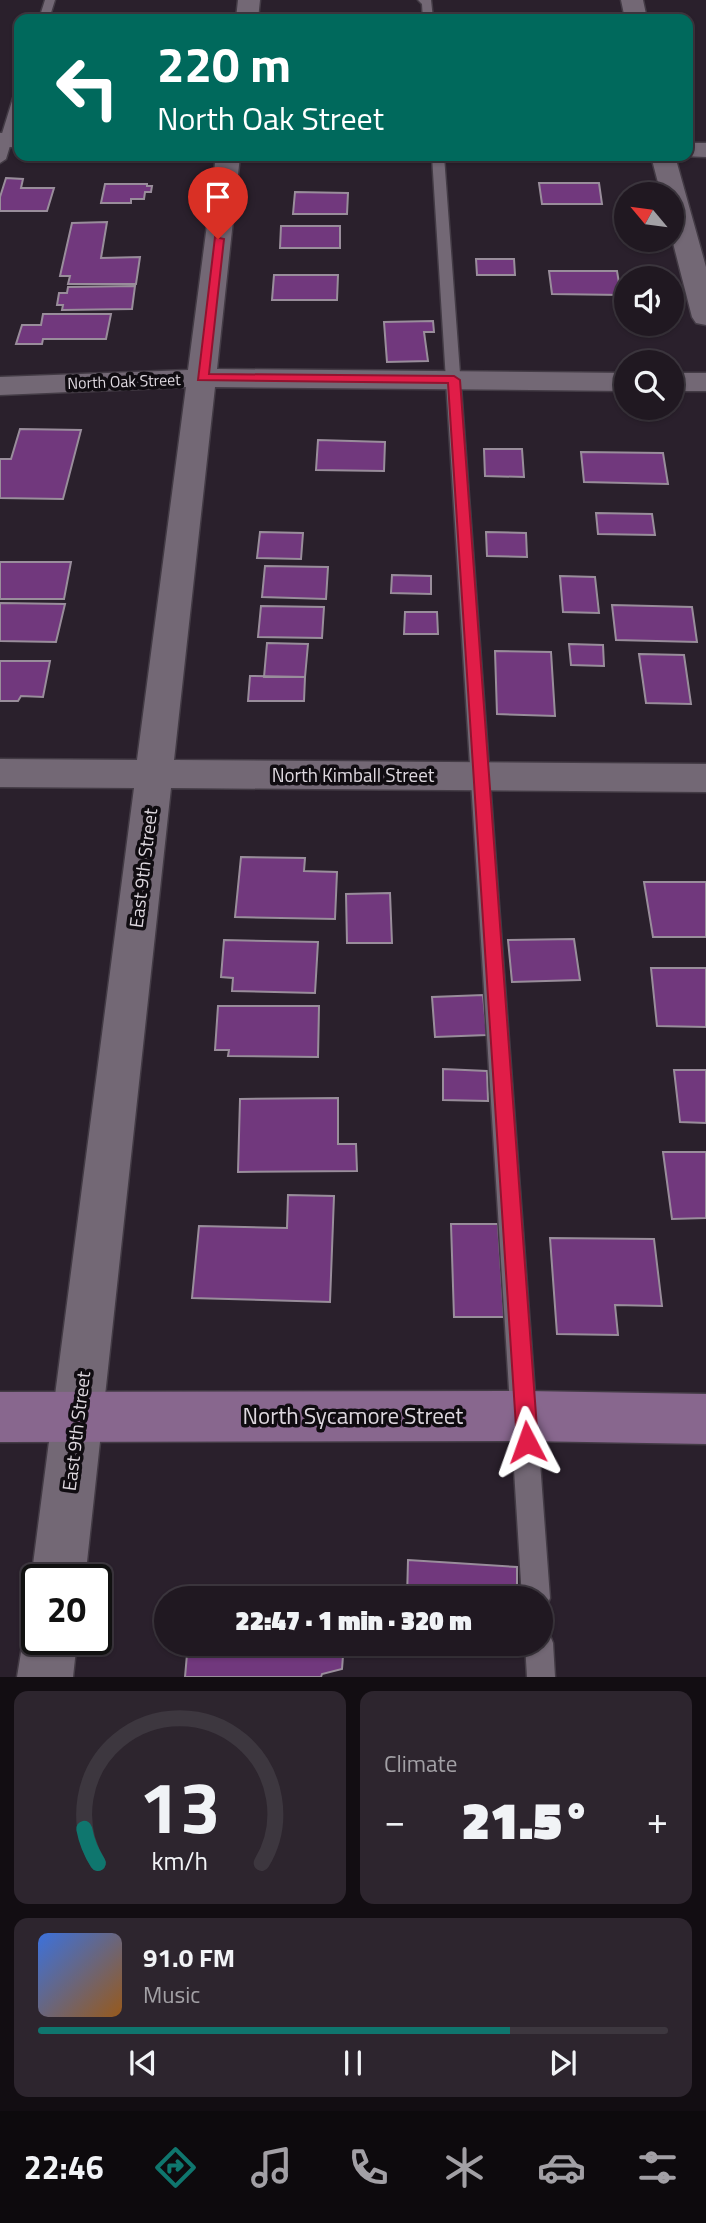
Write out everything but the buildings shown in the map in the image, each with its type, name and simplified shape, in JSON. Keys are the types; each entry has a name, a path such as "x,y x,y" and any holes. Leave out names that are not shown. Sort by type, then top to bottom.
{"main road":[{"name":"North Sycamore Street","path":"0,1417 526,1416 706,1419"}],"street":[{"name":"East 9th Street","path":"60,1564 227,161"},
{"path":"664,161 706,317"},
{"name":"North Oak Street","path":"0,386 202,378 614,382"},
{"path":"684,382 706,382"},
{"name":"North Kimball Street","path":"0,772 706,778"},
{"path":"46,1677 48,1655"}],"lane":[{"path":"6,145 14,116"},
{"path":"438,161 526,1416 535,1586"},
{"path":"540,1656 541,1677"}],"route":[{"path":"218,239 202,378 454,380 527,1442"}]}
